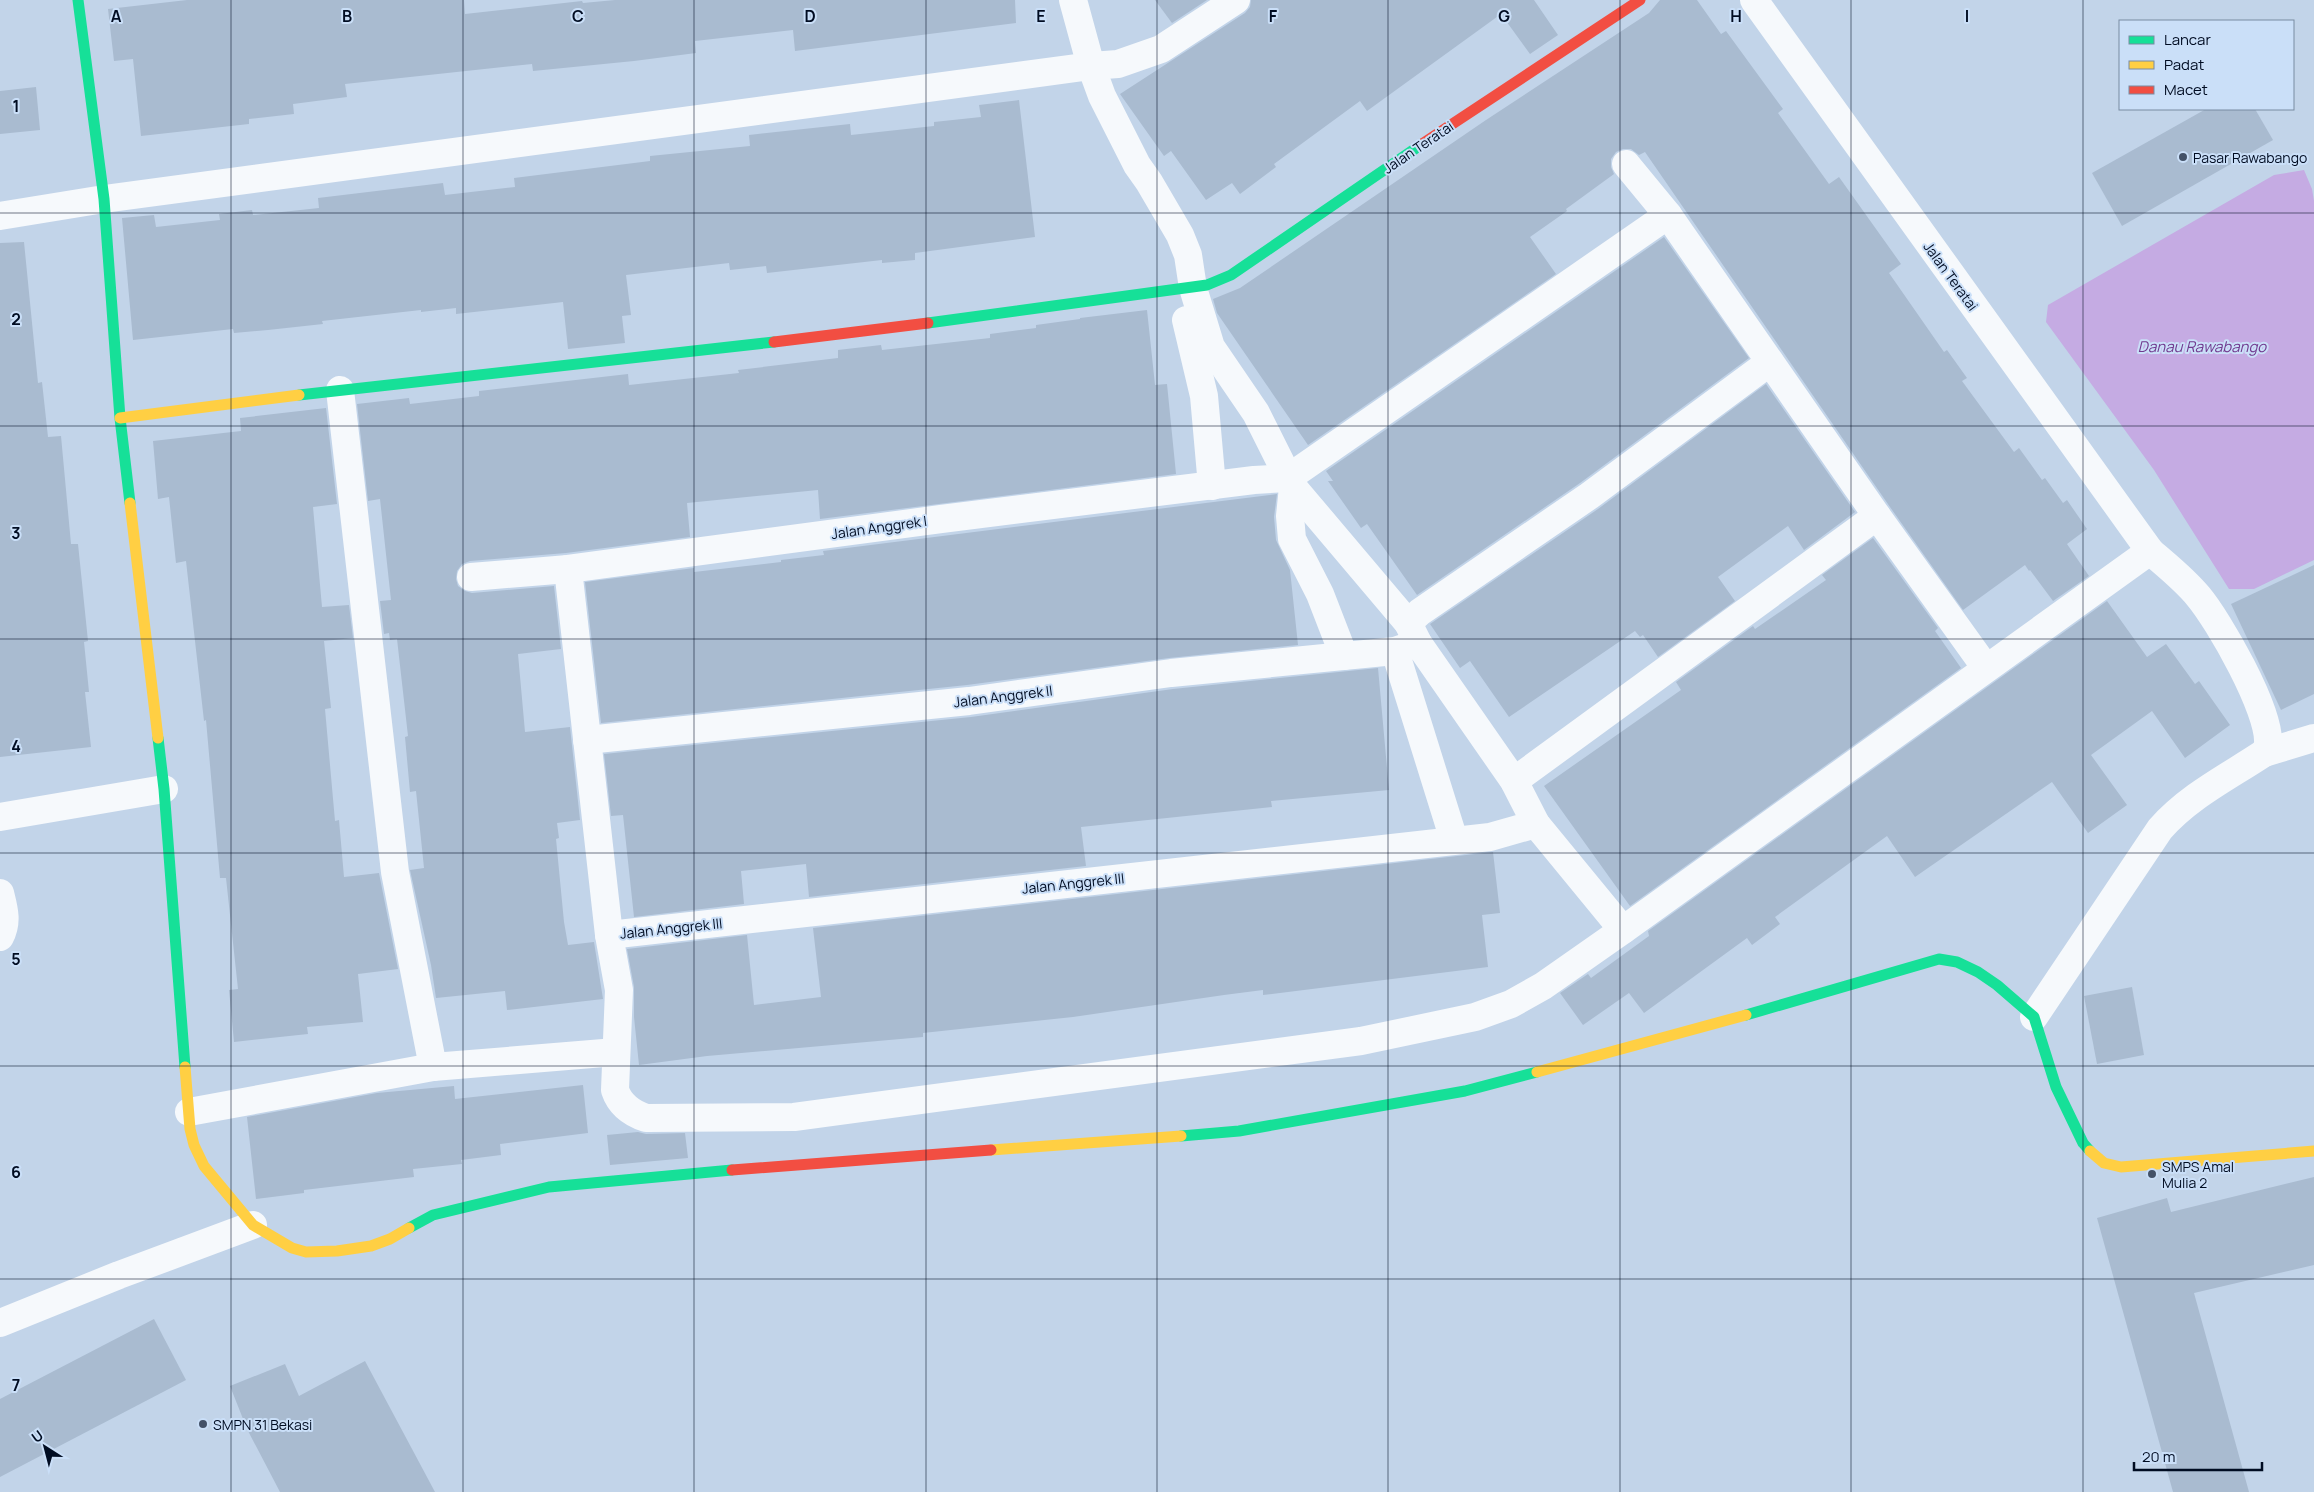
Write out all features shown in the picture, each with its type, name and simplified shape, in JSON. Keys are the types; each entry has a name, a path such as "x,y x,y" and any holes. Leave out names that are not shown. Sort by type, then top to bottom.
{"street":[{"path":"78,0 104,199 120,418 164,789 188,1112 194,1145 201,1160 217,1184 253,1224 292,1248 306,1252 337,1252 371,1246 390,1239 433,1215 549,1188 683,1174 1238,1131 1465,1091 1691,1031 1939,959 1957,962 1978,972 1997,985 2034,1017 2056,1087 2087,1149 2104,1163 2121,1167 2314,1151"},
{"path":"1073,0 1091,66 1102,96 1137,165 1150,182 1180,235 1188,255 1186,289 1204,396 1212,486"},
{"path":"0,216 104,199 1091,66 1118,64 1161,49 1236,0"},
{"name":"Jalan Teratai","path":"120,418 340,390 806,339 1186,289 1220,282 1477,107 1640,0"},
{"name":"Jalan Teratai","path":"1754,0 2150,551 2196,594 2210,612 2246,677 2262,712 2268,738 2268,744 2264,753"},
{"path":"1626,164 1668,216 1877,516 1986,668"},
{"path":"1290,482 1668,216"},
{"path":"1186,289 1211,347 1256,413 1290,482 1514,781 1536,824 1623,930"},
{"path":"1454,840 1407,639 1420,612 1589,496 1770,362"},
{"path":"340,390 395,872 433,1067"},
{"name":"Jalan Anggrek I","path":"471,577 568,569 931,520 1254,480 1290,482"},
{"path":"1290,482 1292,540 1320,594 1344,656"},
{"path":"1514,781 1877,516"},
{"path":"568,569 609,935 619,990 615,1090 617,1096 626,1108 646,1118 794,1117 1361,1040 1475,1017 1511,1004 1544,986 1623,930 2150,551"},
{"name":"Jalan Anggrek II","path":"587,740 969,701 1171,674 1344,656 1407,639"},
{"path":"2034,1017 2160,829 2171,816 2203,791 2264,753 2314,738"},
{"path":"0,817 164,789"},
{"name":"Jalan Anggrek III","path":"609,935 1490,837 1536,824"},
{"path":"0,893 5,912 5,927 0,938"},
{"path":"188,1112 433,1067 616,1052"},
{"path":"0,1323 253,1224"}],"water":[{"name":"Danau Rawabango","path":"2304,170 2312,189 2314,201 2314,560 2254,589 2229,589 2154,470 2046,322 2048,305 2274,175"}],"building":[{"path":"187,0 464,0 465,14 582,1 583,3 615,0 1015,0 1016,23 795,51 793,30 695,41 696,53 634,61 533,71 532,64 345,84 347,97 293,104 294,114 249,119 249,124 141,136 133,59 114,61 108,9"},
{"path":"1155,0 1207,0 1172,23"},
{"path":"1251,0 1534,0 1558,35 1530,54 1501,14 1367,111 1360,101 1274,164 1276,167 1240,194 1232,183 1206,200 1171,151 1164,156 1120,94 1245,13 1250,7"},
{"path":"1660,0 1697,0 1721,34 1726,31 1783,109 1778,113 1829,184 1839,177 1901,264 1889,273 1944,352 1947,350 1967,378 1962,381 2014,452 2019,448 2042,480 2045,478 2063,503 2067,500 2087,529 2067,544 2089,576 2053,601 2025,565 1963,610 1645,152 1639,155 1631,149 1623,149 1616,152 1611,159 1611,167 1614,174 1530,237 1556,274 1308,445 1217,313 1213,299 1240,288 1486,120 1649,13"},
{"path":"36,87 40,130 0,134 0,91"},
{"path":"1019,100 1035,237 915,253 915,260 882,263 882,260 767,273 766,266 730,270 729,263 626,275 631,315 622,316 625,343 568,349 563,302 456,314 456,308 421,312 421,310 322,321 323,324 268,330 234,333 233,329 133,340 122,218 154,215 156,227 220,220 219,214 252,210 253,215 319,208 318,198 443,183 445,195 515,187 514,178 650,161 650,156 750,146 749,135 850,124 851,135 934,126 934,122 981,117 979,105"},
{"name":"Pasar Rawabango","path":"2204,110 2256,110 2273,140 2122,226 2092,173"},
{"path":"1664,237 1749,358 1580,483 1417,595 1367,524 1361,528 1328,481 1333,481 1326,471"},
{"path":"24,242 38,383 42,382 48,437 61,436 71,544 78,544 88,641 84,642 89,692 85,692 91,747 0,757 0,243"},
{"path":"1147,310 1155,385 1167,384 1176,474 820,519 818,490 687,503 690,537 566,553 470,561 462,564 457,571 456,579 458,586 472,593 554,586 561,649 518,654 525,732 570,727 580,820 557,823 559,838 556,839 564,922 568,945 594,942 603,999 507,1010 505,991 436,998 431,965 410,870 424,868 416,791 410,792 405,737 408,736 397,639 390,640 389,633 384,634 380,601 391,600 380,499 368,501 357,404 409,398 410,404 479,396 479,391 628,374 629,385 739,373 738,370 838,358 838,350 881,345 882,350 990,338 990,334 1036,328 1036,325"},
{"path":"1766,384 1855,512 1804,550 1788,526 1718,577 1735,601 1658,657 1643,635 1640,637 1635,631 1509,717 1470,661 1460,668 1430,624 1598,509"},
{"path":"326,408 337,504 313,507 322,607 349,605 353,638 324,641 331,708 325,709 335,821 339,820 344,877 379,873 398,969 358,974 363,1022 307,1027 308,1034 234,1042 229,990 238,989 226,878 220,878 206,720 204,721 186,561 176,563 169,497 158,499 153,441 241,431 240,418"},
{"path":"1277,494 1274,517 1276,540 1290,570 1298,645 1169,658 967,685 601,723 585,582 694,568 694,572 781,562 781,560 824,555 823,551"},
{"path":"1873,538 1938,628 1935,631 1961,668 1630,906 1544,786 1681,690 1676,682 1753,626 1755,629 1826,580 1822,575"},
{"path":"2314,565 2314,694 2281,710 2231,604"},
{"path":"2107,601 2147,657 2166,644 2195,684 2199,681 2230,725 2185,758 2152,711 2091,755 2127,805 2088,833 2052,782 1915,877 1887,836 1775,917 1780,924 1752,945 1747,938 1644,1013 1629,993 1583,1025 1560,993 1588,974 1591,978 1649,936 1648,931"},
{"path":"1378,668 1389,790 1271,801 1272,807 1081,827 1086,866 809,897 806,864 741,871 744,904 634,917 623,815 611,816 604,754 971,717 1173,689"},
{"path":"1493,852 1500,913 1482,915 1488,967 1263,995 1263,990 1073,1017 923,1033 923,1037 707,1056 639,1065 634,1017 634,987 627,949 747,935 754,1005 821,997 813,928"},
{"path":"2132,987 2144,1055 2097,1064 2084,996"},
{"path":"583,1085 588,1133 500,1144 501,1155 461,1160 462,1164 413,1169 414,1177 304,1190 304,1193 256,1199 247,1117 377,1093 454,1086 455,1099"},
{"path":"638,1132 646,1134 685,1133 688,1158 610,1165 607,1135"},
{"path":"2314,1177 2314,1265 2194,1293 2249,1492 2173,1492 2097,1218 2167,1198 2171,1212"},
{"path":"154,1319 186,1380 0,1477 0,1399"},
{"path":"365,1361 435,1492 280,1492 247,1429 230,1386 285,1364 299,1396"}],"traffic: fast":[{"path":"78,0 104,199 120,418 130,503"},
{"path":"928,323 1207,285 1231,275 1422,144"},
{"path":"299,395 774,342"},
{"path":"158,738 164,789 185,1067"},
{"path":"1746,1015 1939,959 1957,962 1978,972 1997,985 2034,1017 2056,1087 2083,1143 2090,1151"},
{"path":"1181,1136 1239,1131 1465,1091 1537,1072"},
{"path":"409,1228 433,1215 549,1187 732,1170"}],"traffic: slow":[{"path":"120,418 299,395"},
{"path":"130,503 158,738"},
{"path":"1537,1072 1746,1015"},
{"path":"185,1067 190,1129 194,1145 204,1166 253,1225 292,1248 306,1252 337,1251 371,1246 390,1239 409,1228"},
{"path":"991,1150 1181,1136"},
{"path":"2090,1151 2104,1163 2121,1167 2314,1151"}],"traffic: jam":[{"path":"1422,144 1640,0"},
{"path":"774,342 928,323"},
{"path":"732,1170 991,1150"}],"place":[{"name":"Pasar Rawabango","path":"2183,157"},
{"name":"SMPS Amal Mulia 2","path":"2152,1174"},
{"name":"SMPN 31 Bekasi","path":"203,1424"}]}
